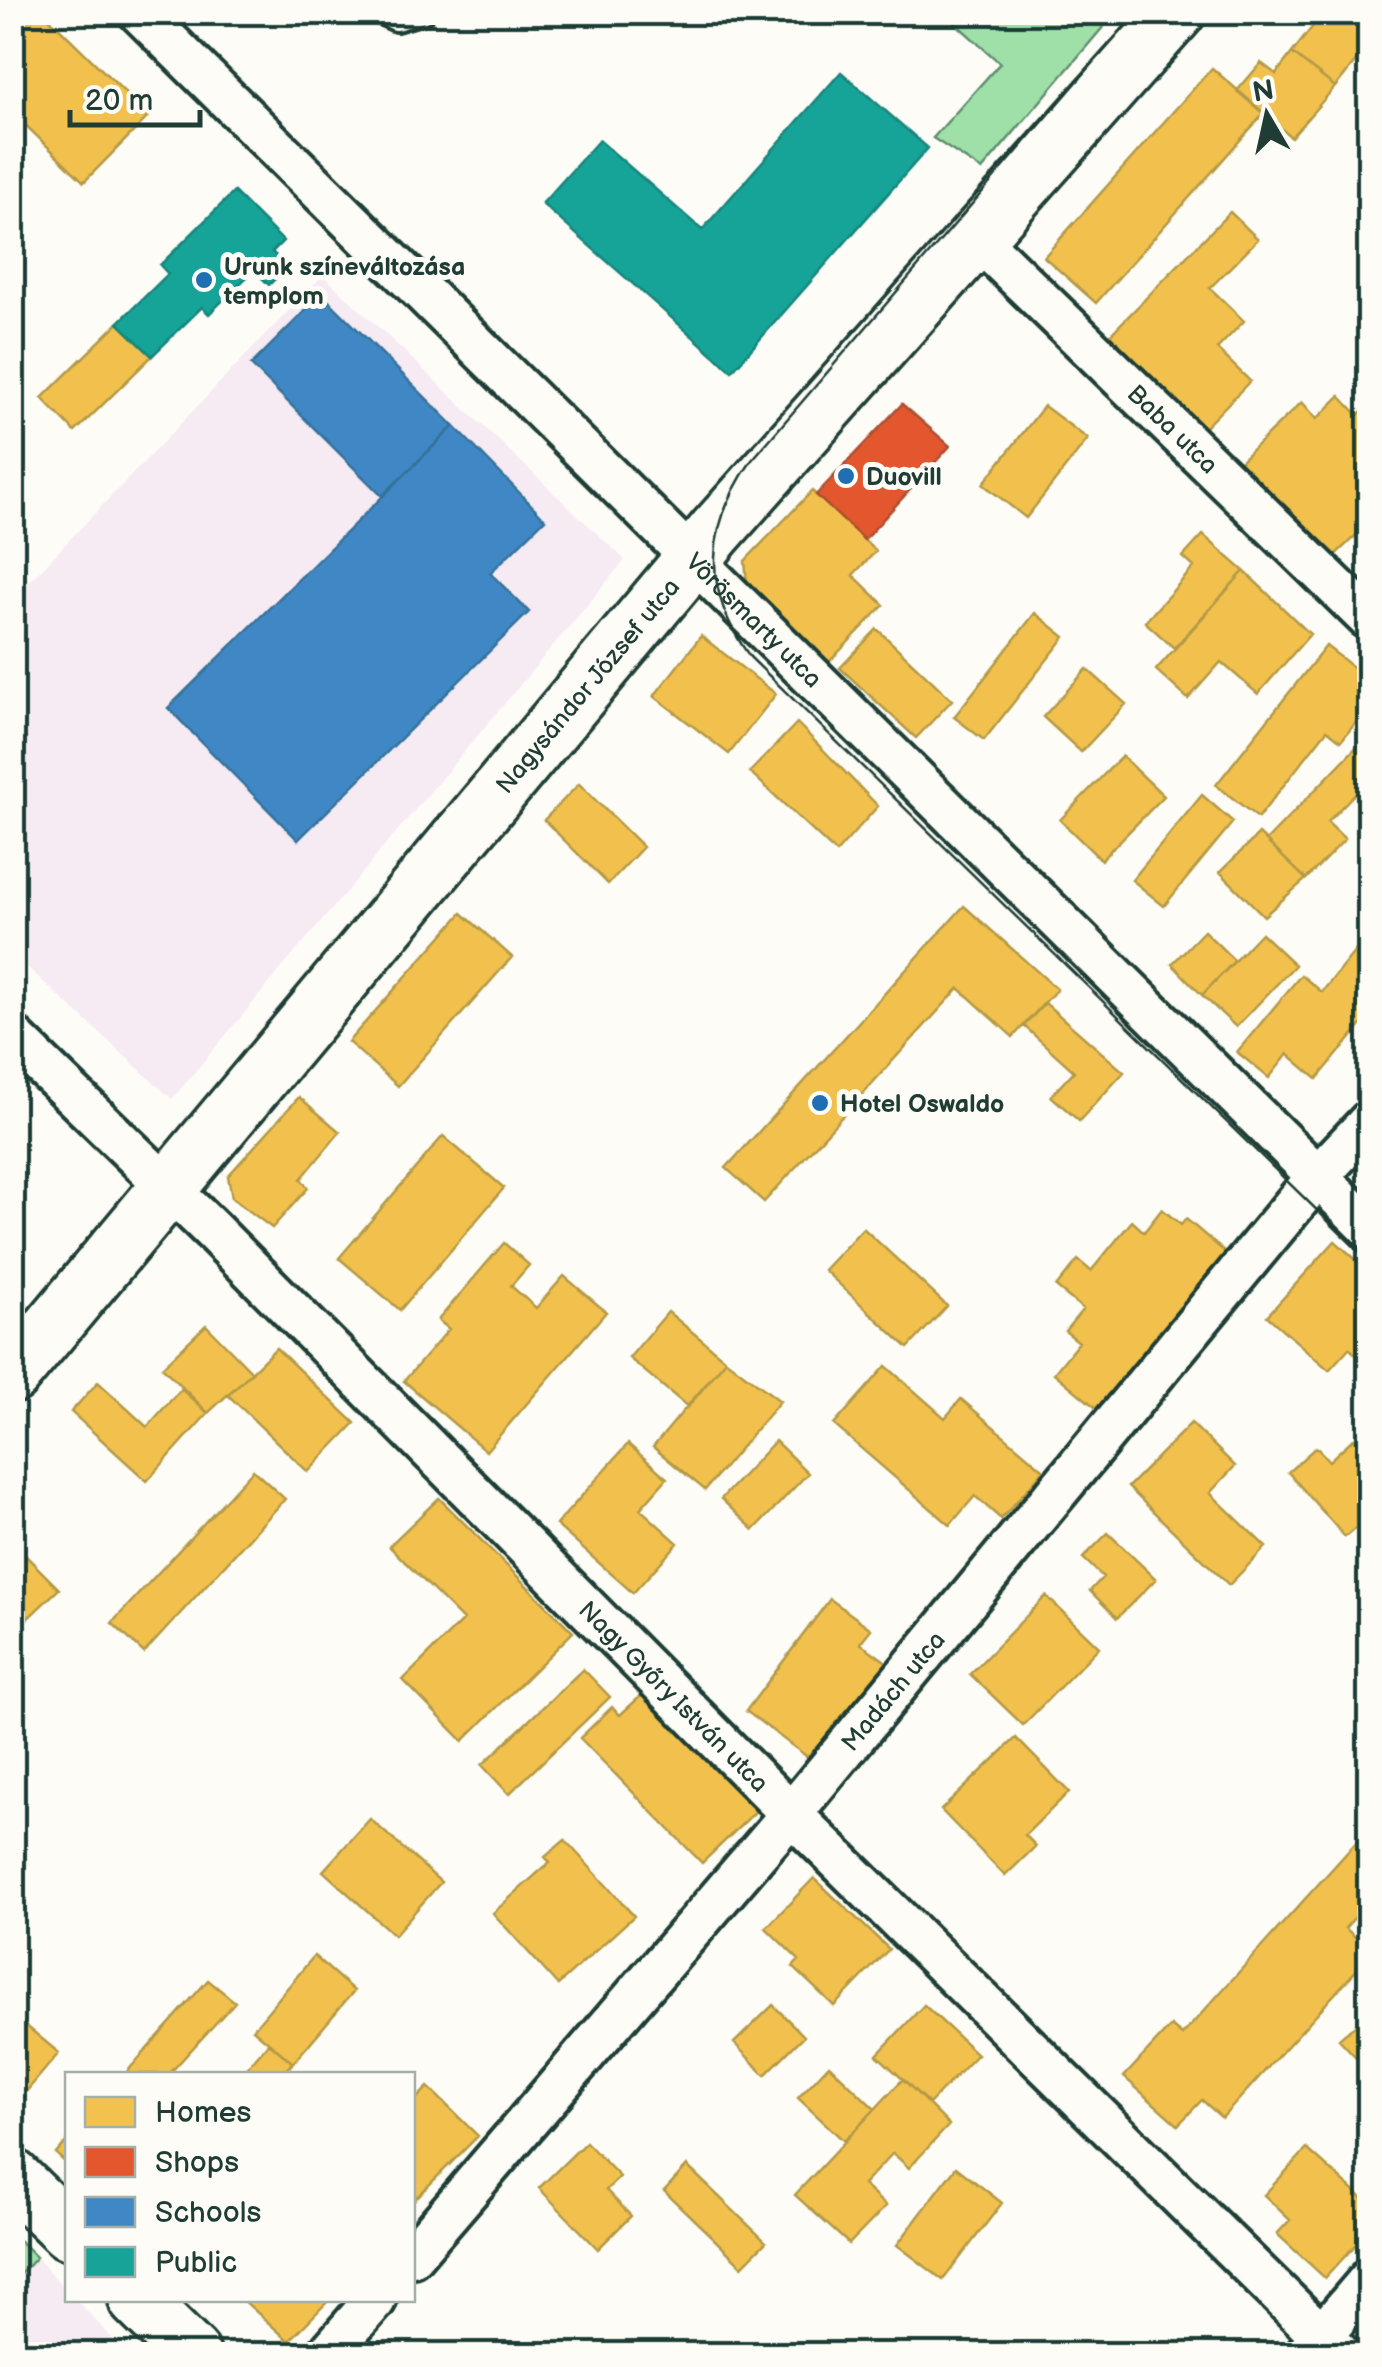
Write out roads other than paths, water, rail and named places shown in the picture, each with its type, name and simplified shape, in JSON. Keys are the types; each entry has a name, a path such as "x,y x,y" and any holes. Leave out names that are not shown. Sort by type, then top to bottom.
{"street":[{"name":"Vörösmarty utca","path":"139,12 1370,1228"},
{"name":"Nagysándor József utca","path":"12,1375 694,559 1177,12"},
{"name":"Baba utca","path":"976,236 1370,620"},
{"name":"Nagy Győry István utca","path":"12,1036 168,1188 1322,2349"},
{"name":"Madách utca","path":"415,2252 790,1814 1317,1177 1370,1121"},
{"path":"12,2176 65,2228"},
{"path":"1322,2349 1370,2279"},
{"path":"138,2302 192,2354"},
{"path":"328,2354 373,2302"}],"lane":[{"path":"378,12 396,20 424,12"}],"tram line":[{"path":"1137,12 752,460 725,509 715,558 717,582 723,607 750,657 1370,1262"}],"place":[{"name":"Urunk színeváltozása templom","path":"204,280"},
{"name":"Duovill","path":"846,476"},
{"name":"Hotel Oswaldo","path":"820,1103"}]}
